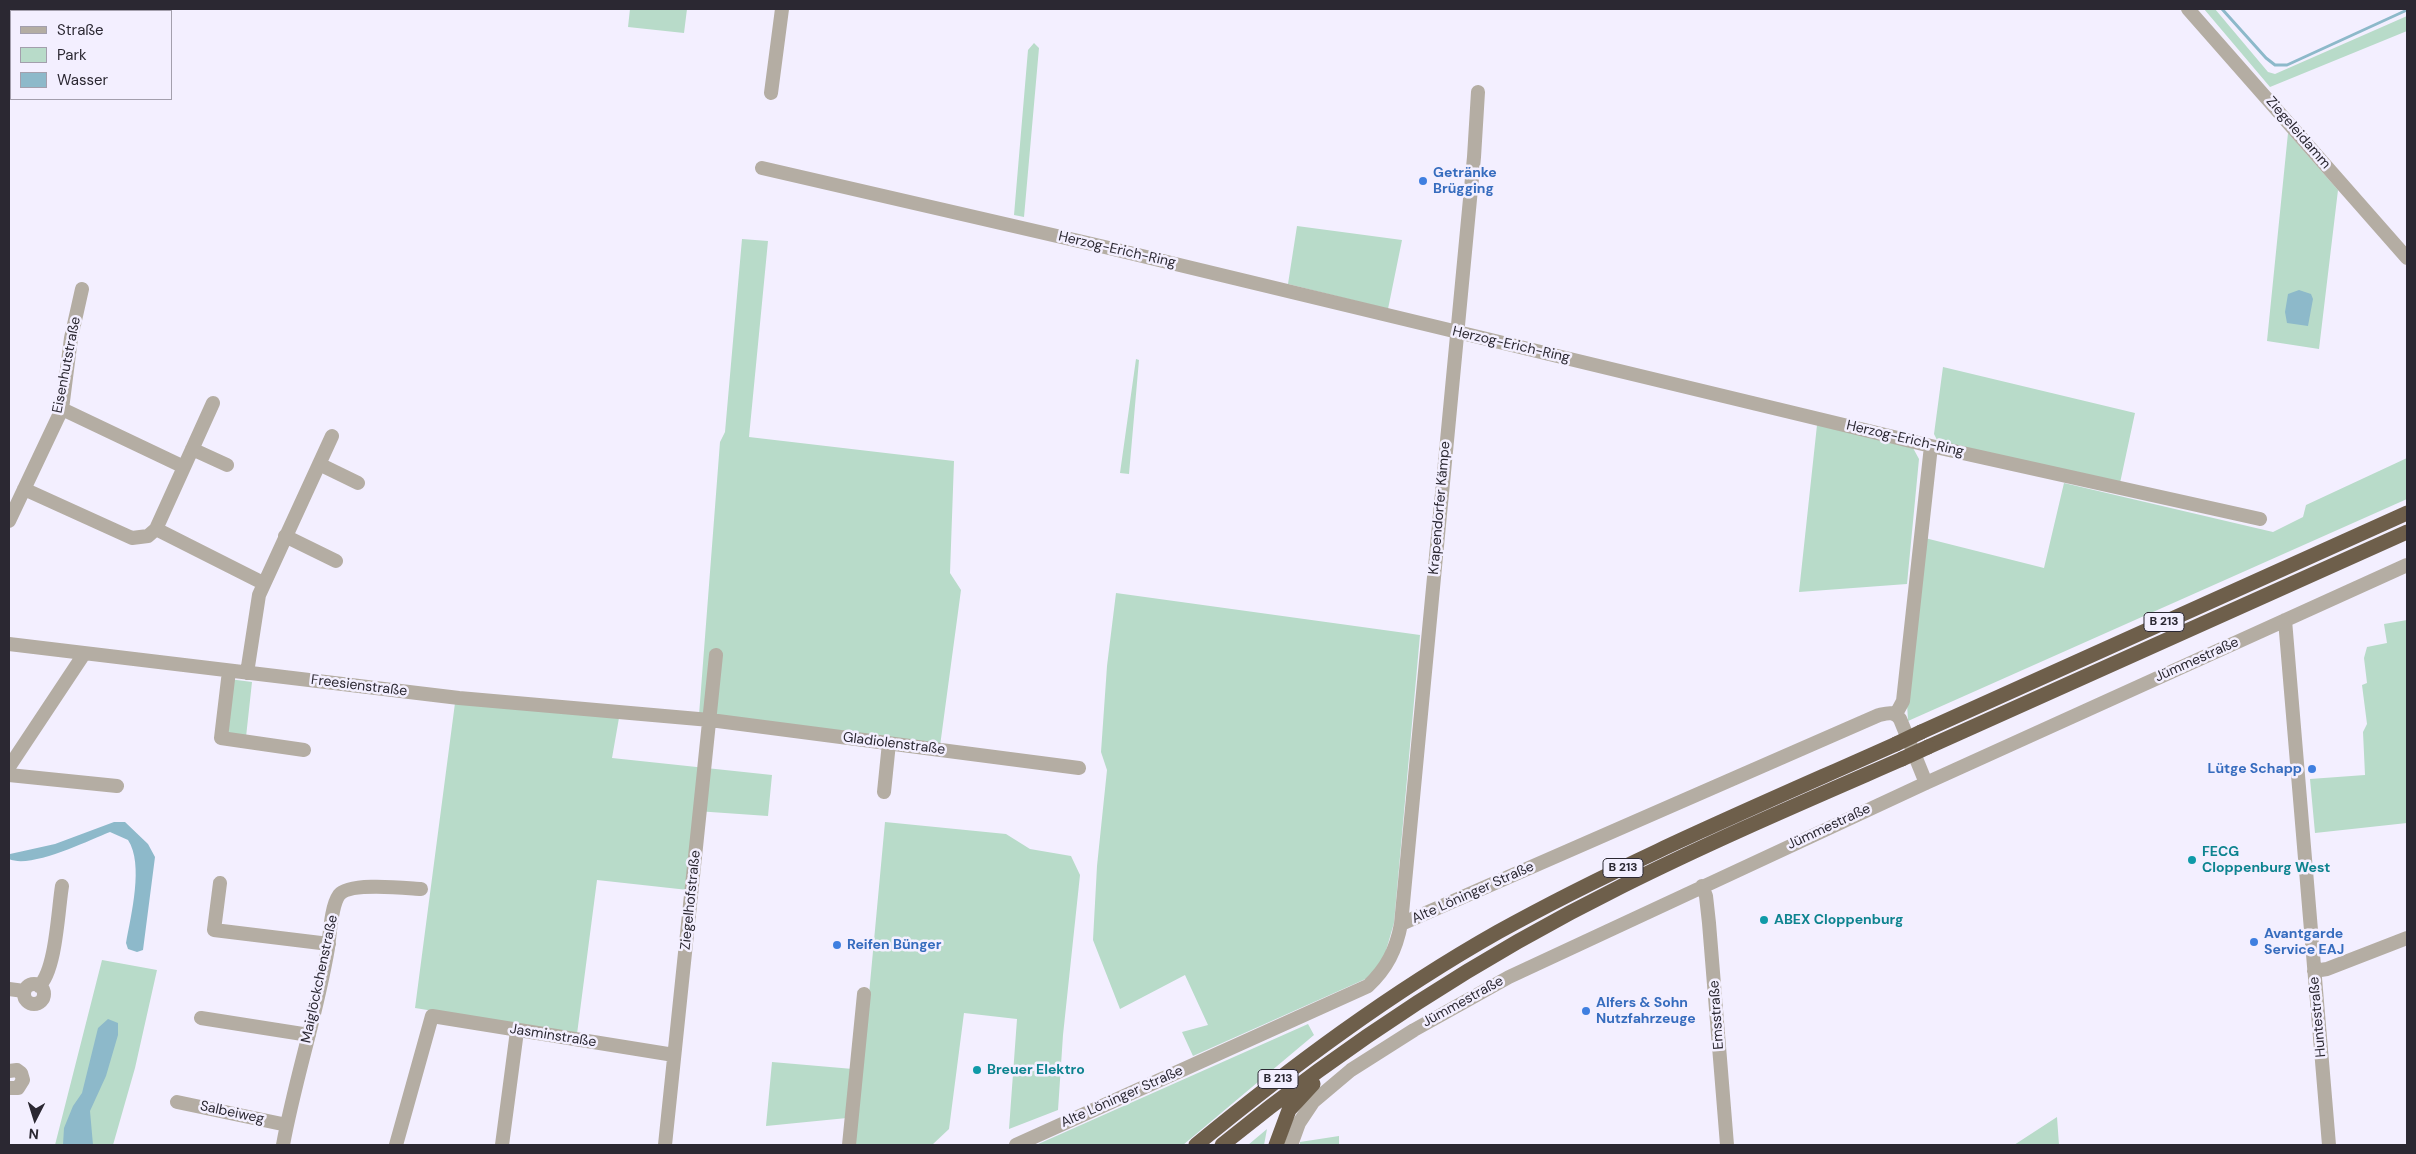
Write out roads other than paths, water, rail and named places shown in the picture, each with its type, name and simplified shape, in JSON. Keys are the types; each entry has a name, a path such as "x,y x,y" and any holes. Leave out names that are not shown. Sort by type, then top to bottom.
{"highway":[{"name":"B 213","path":"1196,1145 1262,1091 1334,1037 1420,980 1498,933 1587,885 1684,839 2407,513"},
{"name":"B 213","path":"1222,1145 1339,1054 1418,1002 1524,938 1620,886 2407,532"},
{"name":"B 213","path":"1276,1145 1289,1110 1307,1089 1343,1060 1413,1012 1418,1002"}],"street":[{"path":"772,93 782,9"},
{"name":"Ziegeleidamm","path":"2188,9 2407,258"},
{"name":"Krapendorfer Kämpe","path":"1401,924 1474,157 1478,92"},
{"name":"Herzog-Erich-Ring","path":"762,168 1109,248 1930,446 2260,519"},
{"name":"Eisenhutstraße","path":"9,521 62,409 72,338 82,289"},
{"path":"24,489 132,538 148,536 156,529 213,403"},
{"path":"62,409 184,467"},
{"path":"247,673 258,595 332,436"},
{"path":"1926,783 1900,719 1896,714 1903,701 1930,446"},
{"path":"192,449 227,465"},
{"path":"319,464 358,483"},
{"path":"156,529 264,583"},
{"path":"285,536 336,561"},
{"name":"Jümmestraße","path":"1291,1145 1299,1123 1322,1094 1351,1070 1414,1030 1509,977 1926,783 2407,566"},
{"name":"Huntestraße","path":"2285,620 2329,1145"},
{"name":"Freesienstraße","path":"9,644 459,698 710,720"},
{"path":"9,767 84,654"},
{"name":"Ziegelhofstraße","path":"664,1145 716,655"},
{"path":"229,671 221,738 304,750"},
{"name":"Alte Löninger Straße","path":"1016,1145 1368,986 1382,973 1391,958 1401,924 1878,715 1896,714"},
{"name":"Gladiolenstraße","path":"710,720 1079,768"},
{"path":"884,792 890,743"},
{"path":"9,775 117,786"},
{"path":"220,883 214,930 329,944"},
{"path":"9,989 24,991 32,984 40,986 46,980 62,886"},
{"name":"Emsstraße","path":"1702,886 1706,896 1709,923 1727,1145"},
{"name":"Maiglöckchenstraße","path":"283,1145 329,944 335,904 339,895 346,890 366,887 421,889"},
{"path":"2314,971 2407,938"},
{"path":"849,1145 864,994"},
{"name":"Jasminstraße","path":"396,1145 432,1016 674,1055"},
{"path":"201,1018 308,1035"},
{"path":"502,1145 517,1031"},
{"path":"9,1071 17,1070 21,1073 23,1080 18,1088 9,1088"},
{"name":"Salbeiweg","path":"177,1102 287,1125"}],"water":[{"path":"2299,290 2311,294 2313,299 2308,326 2287,323 2285,312 2288,294"},
{"path":"114,822 125,822 148,844 155,857 143,950 137,952 128,949 126,943 136,876 133,850 128,840 110,832 45,857 19,861 9,859 10,854 55,844"},
{"path":"108,1019 118,1023 118,1035 106,1076 90,1111 93,1145 63,1145 64,1128 73,1106 82,1093 98,1028"}],"waterway":[{"path":"2222,9 2266,58 2275,65 2287,65 2407,10"}],"place":[{"name":"Getränke Brügging","path":"1423,181"},
{"name":"Lütge Schapp","path":"2312,769"},
{"name":"FECG Cloppenburg West","path":"2192,860"},
{"name":"ABEX Cloppenburg","path":"1764,920"},
{"name":"Avantgarde Service EAJ","path":"2254,942"},
{"name":"Reifen Bünger","path":"837,945"},
{"name":"Alfers & Sohn Nutzfahrzeuge","path":"1586,1011"},
{"name":"Breuer Elektro","path":"977,1070"}]}
